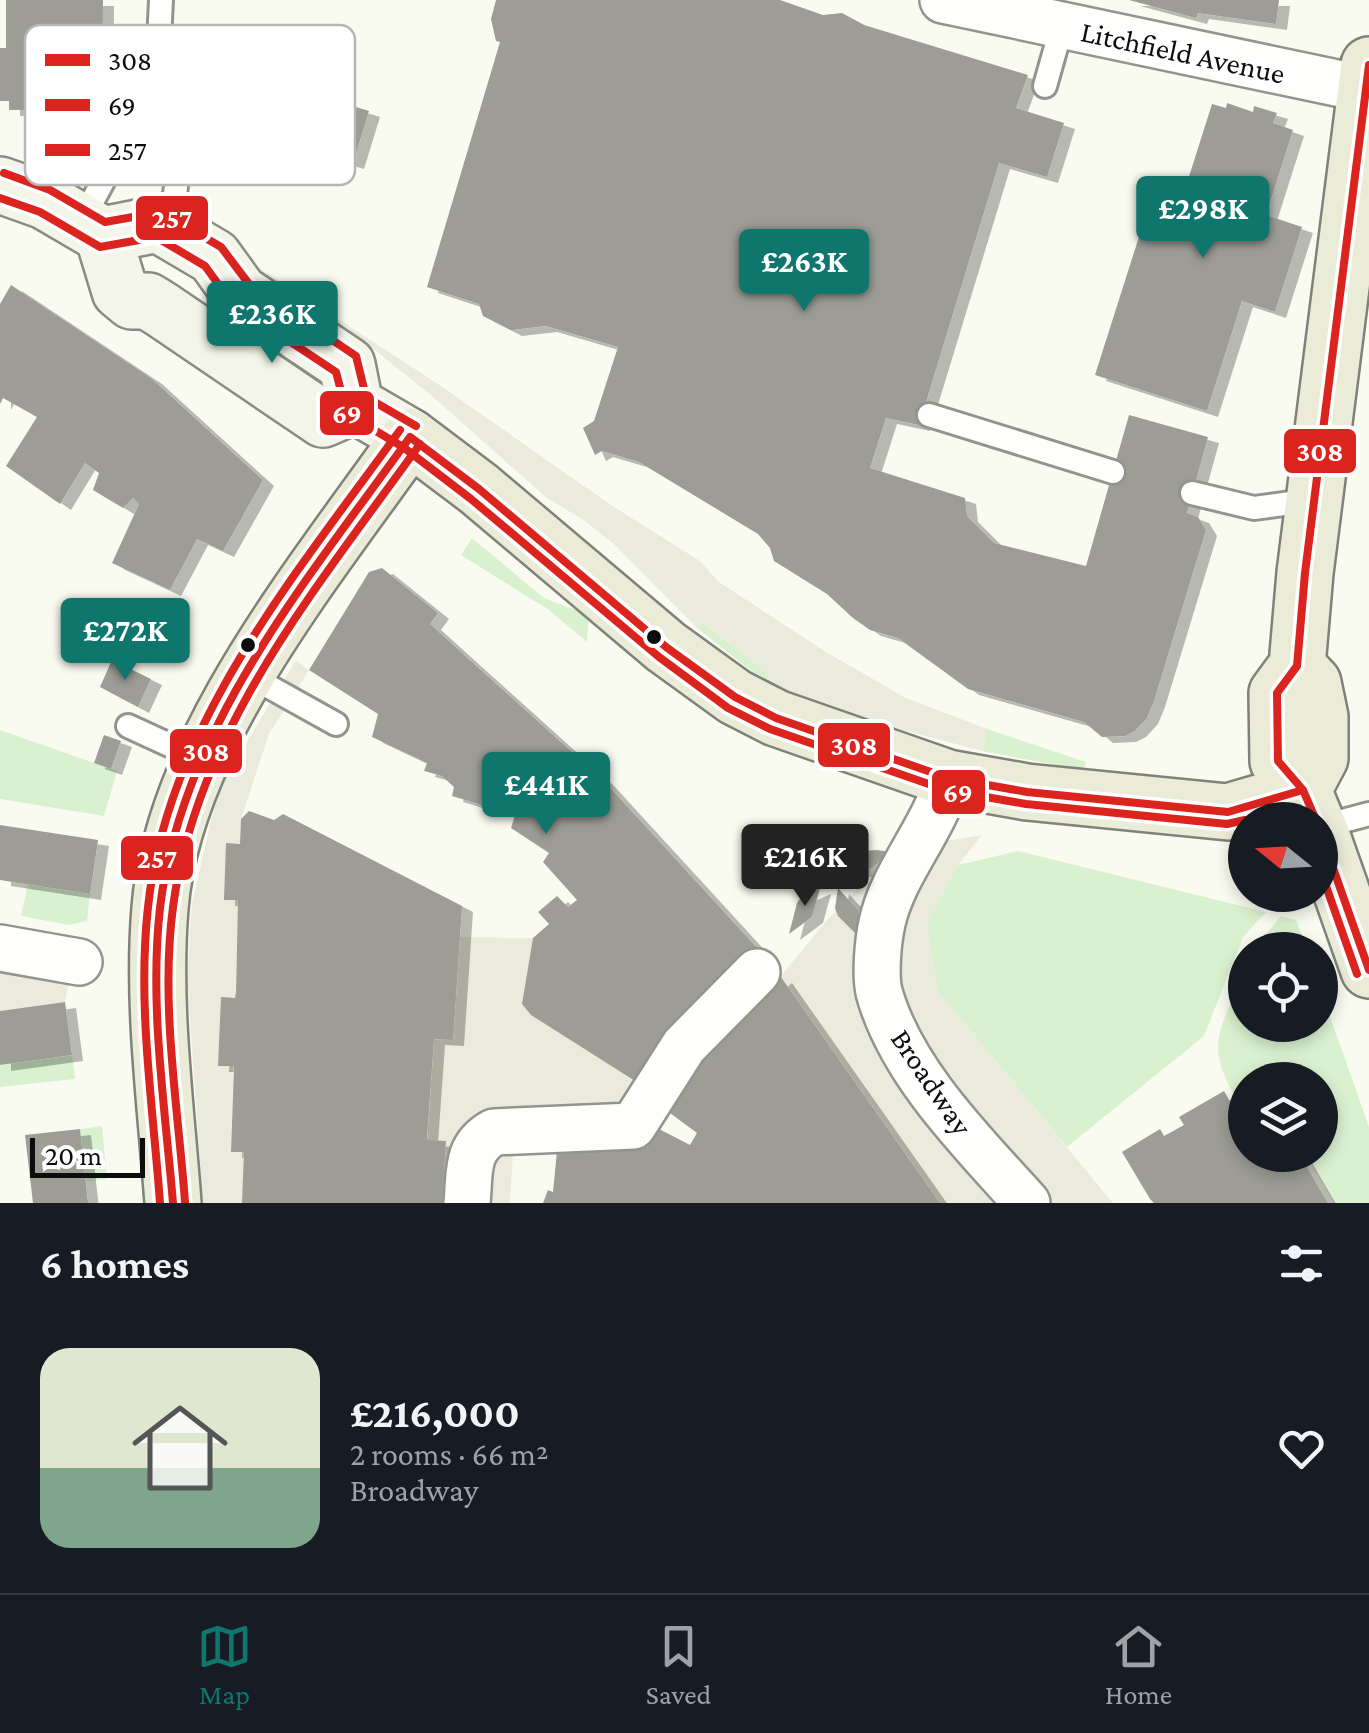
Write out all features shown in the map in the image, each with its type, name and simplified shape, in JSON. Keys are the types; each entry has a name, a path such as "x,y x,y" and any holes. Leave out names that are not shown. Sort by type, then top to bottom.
{"main road":[{"path":"1304,802 1278,761 1277,693 1297,666 1313,508 1357,244 1367,77"},
{"path":"173,1203 160,988 160,904 171,842 202,760 248,675 291,606 410,437 479,488 666,647 736,696 776,718 948,778 1100,802 1228,812"},
{"path":"1338,884 1369,970"}],"street":[{"name":"Litchfield Avenue","path":"942,0 1062,26 1367,77"},
{"path":"0,185 45,201 92,228 158,224 214,257 240,293 347,365 355,405 410,437"},
{"path":"92,228 120,291 132,301 148,301 161,309 323,419 355,405"},
{"name":"Broadway","path":"948,778 942,800 897,882 882,924 878,988 895,1035 946,1111 1028,1203"},
{"path":"0,948 79,962"},
{"path":"467,1203 472,1156 479,1140 494,1132 633,1126 684,1046 757,972"}],"lane":[{"path":"160,25 161,0"},
{"path":"1045,86 1062,26"},
{"path":"92,228 109,185"},
{"path":"158,224 175,185"},
{"path":"929,415 1113,472"},
{"path":"1192,494 1254,508 1291,503 1313,508"},
{"path":"248,675 336,724"},
{"path":"128,726 202,760"},
{"path":"1338,816 1369,814"}],"green space":[{"path":"472,538 544,598 589,615 587,642 549,610 461,555"},
{"path":"703,623 770,675 765,682 696,627"},
{"path":"987,729 1086,762 1083,770 982,751"},
{"path":"0,730 117,771 104,816 0,799"},
{"path":"1018,851 1228,903 1228,912 1266,912 1248,932 1228,932 1228,975 1204,1036 1067,1147 938,992 926,923 958,865"},
{"path":"28,884 90,894 87,921 69,925 21,916"},
{"path":"1281,916 1296,920 1300,932 1268,932"},
{"path":"1227,1011 1228,1042 1338,1039 1369,1127 1369,1203 1334,1203 1316,1172 1338,1172 1338,1062 1228,1062 1228,1082 1218,1042"},
{"path":"72,1055 75,1079 0,1087 0,1065"},
{"path":"102,1126 107,1179 86,1181 80,1129"}],"shaded area":[{"path":"235,252 700,561 719,582 826,652 904,697 987,729 982,751 824,709 765,682 770,675 703,623 696,627 615,545 547,498 432,396 376,351 232,258"},
{"path":"296,660 309,670 269,734 241,819 231,1151 244,1152 243,1197 355,1203 203,1203 187,976 192,904 218,790"},
{"path":"904,831 947,841 982,835 958,865 926,923 938,992 1113,1203 940,1203 781,977 735,1017 666,1110 647,1147 513,1152 510,1203 423,1203 440,949 459,937 533,938 522,1004 531,1015 646,1088 713,990 759,950 781,976 827,920 880,866"},
{"path":"0,966 70,975 65,1002 0,1011"}],"building":[{"path":"6,0 103,0 103,25 25,25 25,110 9,110 9,101 0,101 0,48 6,48"},
{"path":"496,0 780,0 823,15 842,13 864,25 1028,75 1016,108 1064,123 1047,177 999,163 919,425 886,418 870,468 965,498 967,516 994,543 1086,566 1129,415 1208,437 1187,513 1198,517 1206,530 1154,701 1147,718 1135,731 1125,736 1102,737 1084,722 968,689 898,638 870,630 827,594 774,561 770,548 758,534 639,462 602,451 595,455 583,428 594,421 618,347 546,326 511,330 483,316 479,304 427,287 500,42 496,41 491,19"},
{"path":"1129,0 1279,0 1276,24 1198,13 1196,18"},
{"path":"1227,103 1253,112 1254,106 1277,113 1273,123 1293,130 1266,215 1302,227 1275,312 1242,301 1207,411 1095,375 1158,177 1186,186 1212,104 1226,108"},
{"path":"356,107 369,111 355,156"},
{"path":"11,285 151,378 263,480 223,551 197,539 170,590 112,563 139,504 133,498 123,508 93,490 99,473 85,463 60,504 6,466 37,417 3,398 0,404 0,304"},
{"path":"382,568 438,613 430,624 603,780 759,950 713,990 646,1088 531,1015 522,1004 533,938 549,924 538,912 557,896 568,907 577,900 543,862 549,853 511,828 515,815 452,796 454,787 442,776 424,771 427,763 372,737 378,714 309,670 369,572"},
{"path":"112,660 151,679 138,707 100,687"},
{"path":"104,735 121,741 111,769 94,763"},
{"path":"249,811 274,820 283,814 462,906 453,1040 434,1039 427,1137 446,1141 442,1203 242,1203 244,1152 231,1152 234,1066 218,1066 221,997 235,998 236,992 238,900 224,900 226,843 240,844 241,819"},
{"path":"0,825 98,840 90,894 0,880"},
{"path":"862,851 891,852 872,868 856,872 838,868"},
{"path":"820,888 812,917 789,934 797,903 802,896"},
{"path":"838,888 858,910 861,939 838,916"},
{"path":"781,977 940,1203 543,1203 548,1190 553,1192 557,1151 647,1147 657,1128 690,1145 697,1133 666,1110 735,1017"},
{"path":"65,1002 72,1055 0,1065 0,1011"},
{"path":"1224,1091 1228,1098 1228,1172 1310,1172 1328,1203 1154,1203 1122,1152 1160,1129 1164,1136 1184,1125 1179,1117"},
{"path":"80,1129 88,1203 33,1203 25,1135"}],"transit line":[{"name":"308","path":"1308,802 1278,761 1277,693 1297,666 1305,573 1369,65"},
{"name":"257","path":"4,173 25,181"},
{"name":"257","path":"36,185 105,222 161,212 221,247 249,284 356,356 366,397 416,426"},
{"name":"69","path":"0,198 40,212 100,247 156,237 205,266 232,303 336,372 347,414 403,447 471,499 659,657 728,708 770,729 946,790 1026,804 1228,824"},
{"name":"257","path":"160,1203 144,981 148,907 160,840 181,776 242,654 400,430"},
{"name":"308","path":"173,1203 156,981 160,908 173,842 194,778 221,717 255,658 410,437 479,489 666,647 735,697 776,718 948,778 1027,792 1228,812 1303,790"},
{"name":"69","path":"185,1202 168,981 173,907 186,842 207,780 267,662 420,444"},
{"name":"308","path":"1338,882 1369,970"},
{"name":"69","path":"1335,912 1357,974"}]}
